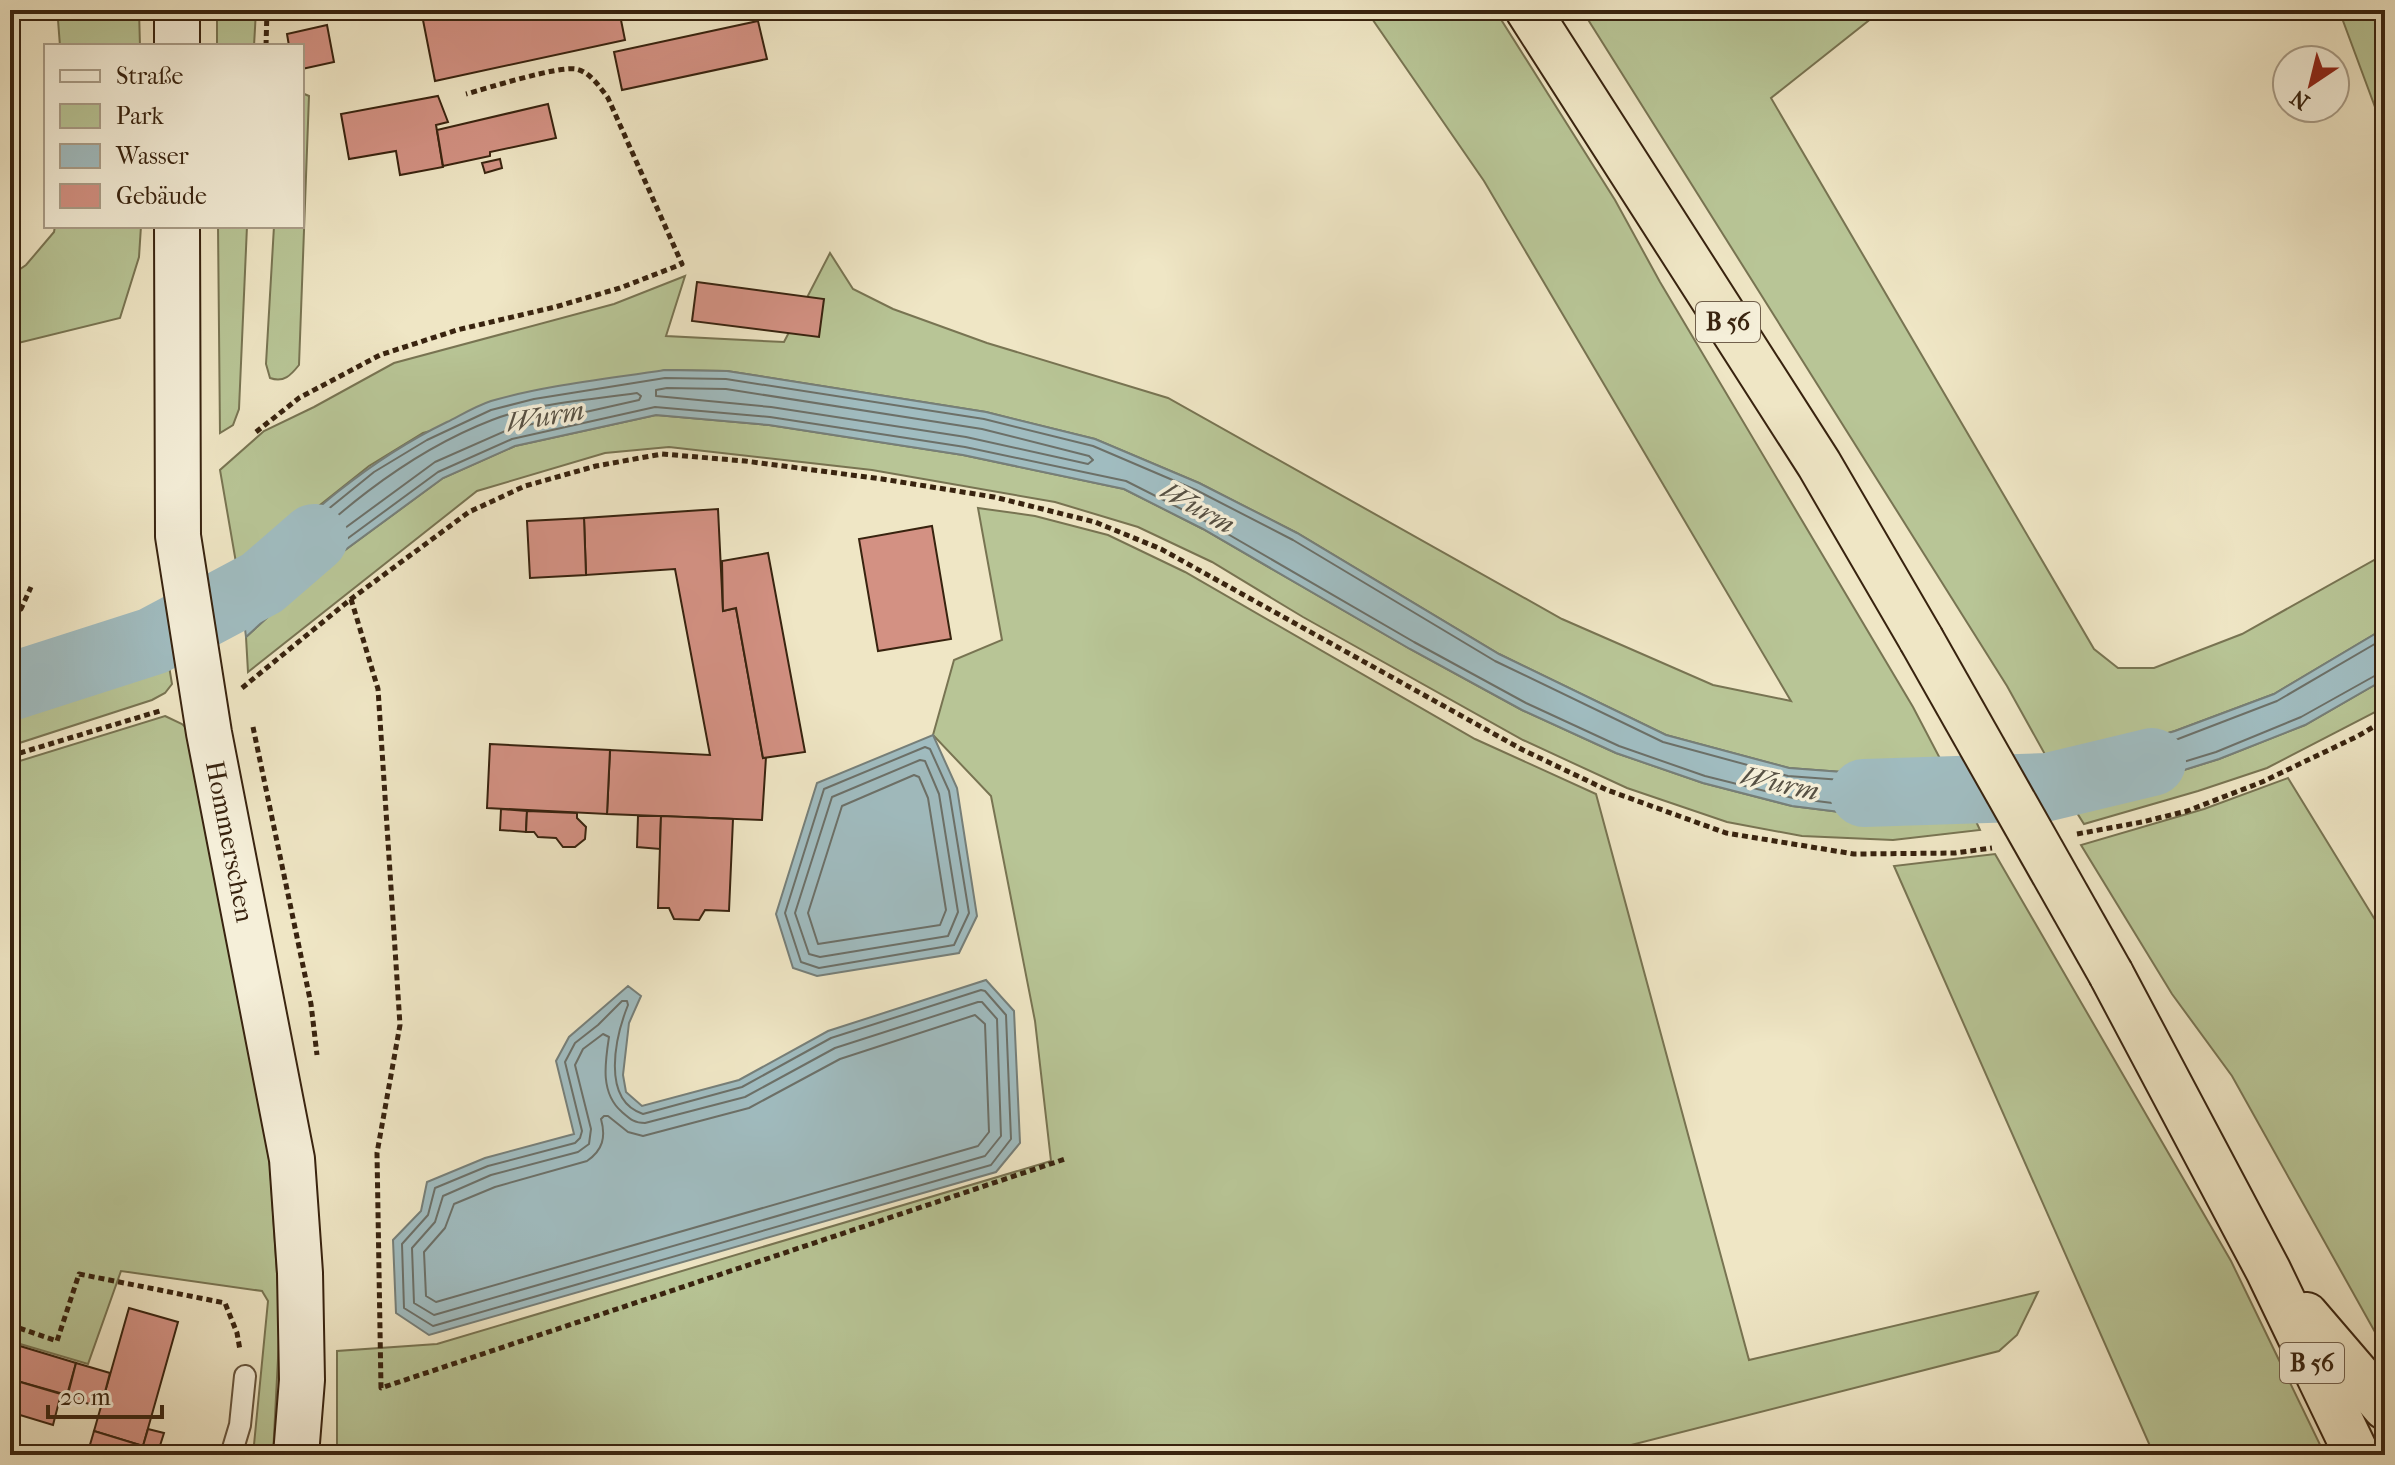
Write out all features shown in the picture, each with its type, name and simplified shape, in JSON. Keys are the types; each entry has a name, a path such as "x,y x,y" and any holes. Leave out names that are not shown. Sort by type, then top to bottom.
{"highway":[{"name":"B 56","path":"1528,10 1819,464 1921,639 2111,974 2268,1270 2357,1455"},
{"path":"2268,1270 2385,1407"}],"main road":[{"path":"177,10 177,44"},
{"name":"Hommerschen","path":"177,228 178,536 204,698 292,1159 300,1273 302,1364 296,1455"}],"lane":[{"path":"231,1455 240,1425 245,1376"}],"path":[{"path":"266,44 267,10"},
{"path":"256,432 299,398 380,355 457,330 594,296 682,264 608,98 596,81 578,69 559,70 466,94"},
{"path":"10,756 246,686 351,599 469,512 525,486 596,466 662,454 745,461 882,479 994,497 1095,522 1161,549 1523,750 1607,790 1726,833 1854,854 1955,853 1998,847"},
{"path":"10,611 21,609 31,587"},
{"path":"351,599 378,689 400,1025 377,1153 381,1388 1065,1159"},
{"path":"2069,836 2187,811 2262,782 2385,720"},
{"path":"10,1325 57,1341 79,1274 225,1303 237,1333 245,1376"}],"green space":[{"path":"45,10 139,10 140,44 60,44 58,20"},
{"path":"217,10 256,10 254,44 217,44"},
{"path":"1366,10 1495,10 1615,200 1660,282 1913,707 1946,770 1869,774 1789,768 1666,735 1499,654 1297,533 1199,483 1095,439 986,412 727,371 665,370 423,433 369,466 310,513 239,580 220,470 264,431 394,363 614,304 685,276 666,336 784,342 830,253 853,289 893,309 987,343 1168,398 1562,619 1713,685 1791,701 1484,181"},
{"path":"1582,10 1731,10 1733,13 1756,15 1776,10 1882,10 1771,98 2094,649 2118,668 2154,668 2242,634 2385,554 2385,628 2274,694 2175,731 2052,767 2007,686"},
{"path":"2339,10 2380,10 2385,24 2385,134"},
{"path":"304,94 309,96 299,365 287,377 275,379 270,378 266,364 274,228 304,228"},
{"path":"55,228 141,228 139,257 120,318 10,345 10,276 26,265"},
{"path":"218,228 247,228 239,409 233,425 220,433"},
{"path":"656,415 769,425 963,455 1124,489 1203,529 1522,710 1616,753 1703,783 1792,806 1856,814 1968,804 1980,830 1893,840 1802,836 1727,822 1627,788 1523,740 1303,617 1212,562 1138,527 1055,502 872,470 669,447 605,453 477,491 248,672 246,637 322,567 443,478 515,446"},
{"path":"978,508 1035,516 1108,535 1185,572 1475,739 1596,794 1749,1360 2038,1292 2017,1335 1999,1351 1592,1455 337,1455 337,1351 437,1344 1051,1161 1035,1021 991,796 933,735 954,660 1002,640"},
{"path":"167,654 172,684 165,693 152,700 10,746 10,708"},
{"path":"2385,679 2385,707 2267,768 2084,824 2072,805 2219,759 2305,725"},
{"path":"165,716 182,724 194,735 249,1027 270,1166 280,1320 273,1455 253,1455 268,1301 262,1291 121,1271 88,1364 10,1341 10,764"},
{"path":"2288,778 2385,936 2385,1350 2232,1076 2172,994 2081,845 2204,809"},
{"path":"1995,854 2231,1261 2325,1455 2154,1455 1894,866"}],"water":[{"path":"665,370 727,371 986,412 1095,439 1199,483 1297,533 1499,654 1666,735 1789,768 1869,774 1946,770 1968,804 1856,814 1792,806 1703,783 1616,753 1522,710 1203,529 1124,489 963,455 769,425 656,415 515,446 443,478 322,567 246,637 239,580 312,513 389,455 491,401 555,387"},
{"path":"169,614 167,654 10,708 10,666"},
{"path":"2385,628 2385,679 2305,725 2219,759 2072,805 2052,767 2175,731 2274,694"},
{"path":"933,735 957,788 977,916 959,953 817,976 793,968 776,914 817,783"},
{"path":"986,980 1014,1011 1020,1143 996,1172 429,1335 396,1313 393,1240 421,1211 427,1182 485,1158 574,1134 556,1061 569,1037 628,986 641,996 629,1023 623,1075 626,1092 642,1106 739,1080 828,1031"}],"building":[{"path":"421,10 619,10 625,40 435,81"},
{"path":"758,21 767,59 622,90 614,52"},
{"path":"327,25 334,62 304,69 304,44 289,44 287,34"},
{"path":"438,96 448,122 436,125 443,167 400,175 396,151 349,159 341,114"},
{"path":"548,104 556,138 443,166 437,130"},
{"path":"500,159 502,168 485,173 482,163"},
{"path":"697,282 824,299 819,337 692,321"},
{"path":"718,509 723,611 736,608 763,758 766,757 762,820 607,814 610,750 710,755 675,569 586,575 584,518"},
{"path":"584,518 586,575 530,578 527,521"},
{"path":"932,526 951,639 878,651 859,539"},
{"path":"768,553 805,752 763,758 736,608 723,611 722,561"},
{"path":"490,744 610,750 607,814 487,808"},
{"path":"501,809 527,811 526,832 500,830"},
{"path":"527,811 577,813 577,818 586,827 585,839 575,847 563,847 556,838 538,837 534,832 526,832"},
{"path":"638,816 661,816 660,849 637,847"},
{"path":"661,816 733,819 729,911 705,910 699,920 674,919 669,908 658,908"},
{"path":"129,1308 178,1322 143,1446 94,1431"},
{"path":"10,1343 76,1363 67,1395 10,1379"},
{"path":"76,1363 110,1373 101,1407 67,1398"},
{"path":"10,1379 61,1394 53,1425 10,1412"},
{"path":"148,1429 164,1433 157,1455 87,1455 94,1431 143,1446"}],"waterway":[{"name":"Wurm","path":"10,687 153,641 262,583 314,538"},
{"name":"Wurm","path":"1864,793 2048,787 2152,762"}]}
